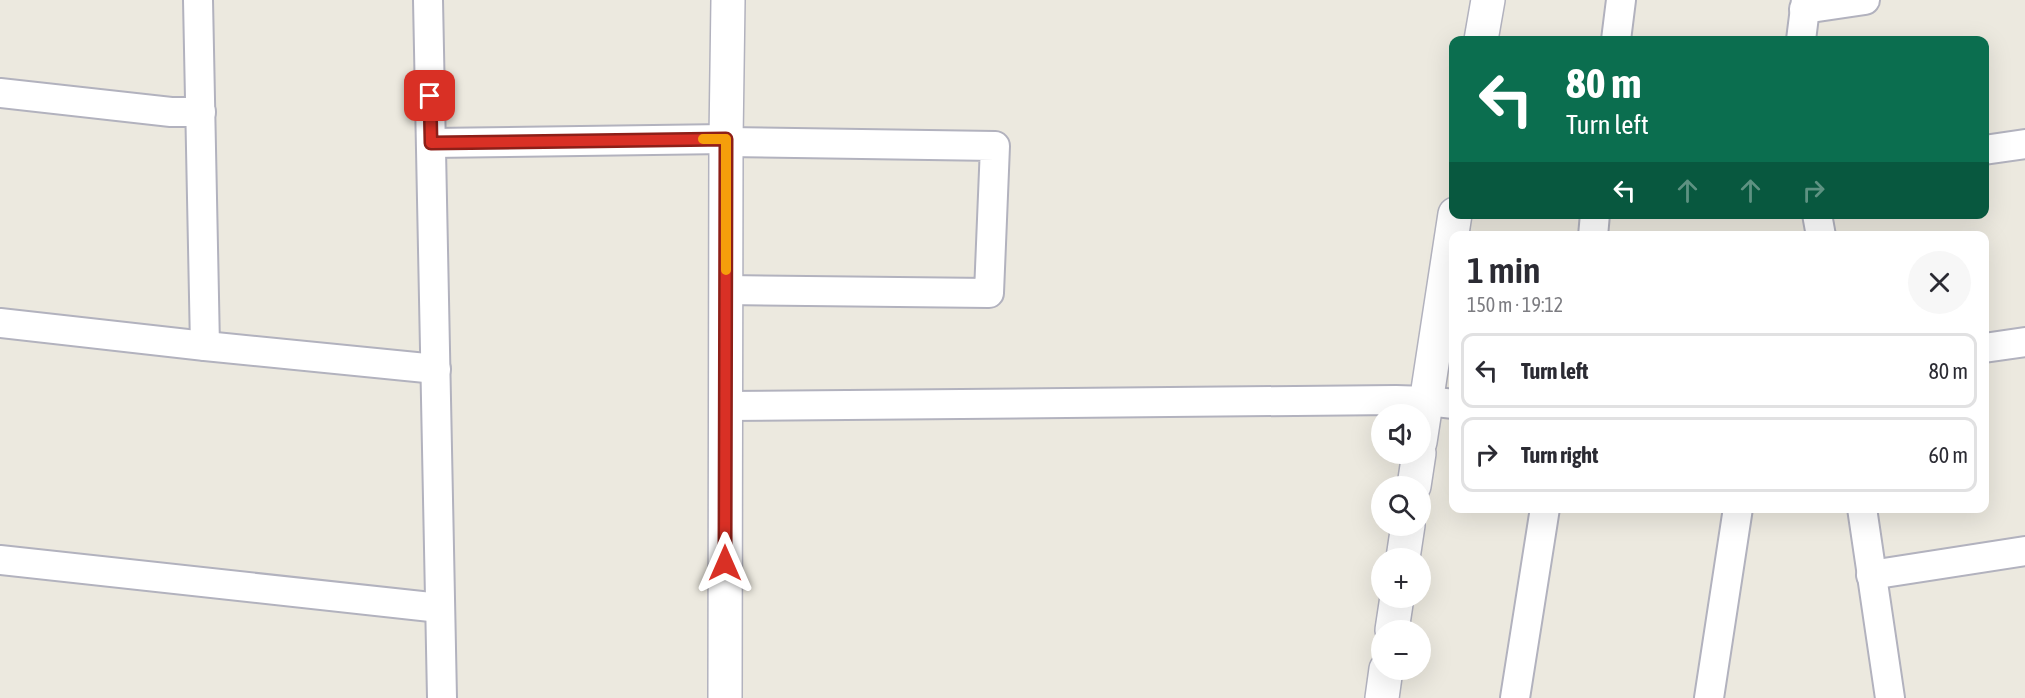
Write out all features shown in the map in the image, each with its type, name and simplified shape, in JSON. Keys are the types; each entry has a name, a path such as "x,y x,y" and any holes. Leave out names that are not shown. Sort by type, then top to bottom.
{"street":[{"path":"198,0 205,346"},
{"path":"428,0 442,698"},
{"path":"724,698 728,0"},
{"path":"1483,36 1488,0"},
{"path":"1618,36 1622,0"},
{"path":"1801,36 1805,4 1864,0"},
{"path":"0,93 171,112 201,111"},
{"path":"431,143 726,140 994,146 989,293 726,290"},
{"path":"1989,149 2025,144"},
{"path":"1431,421 1440,403 1449,290"},
{"path":"0,323 436,369"},
{"path":"1989,347 2025,342"},
{"path":"725,406 1440,403"},
{"path":"1515,698 1544,513"},
{"path":"1709,698 1737,513"},
{"path":"1863,513 1890,698"},
{"path":"1871,575 2025,551"},
{"path":"0,560 440,608"},
{"path":"1382,698 1384,680"}],"slow traffic":[{"path":"703,139 726,139 726,270"}],"route":[{"path":"430,96 431,143 726,139 725,563"}]}
